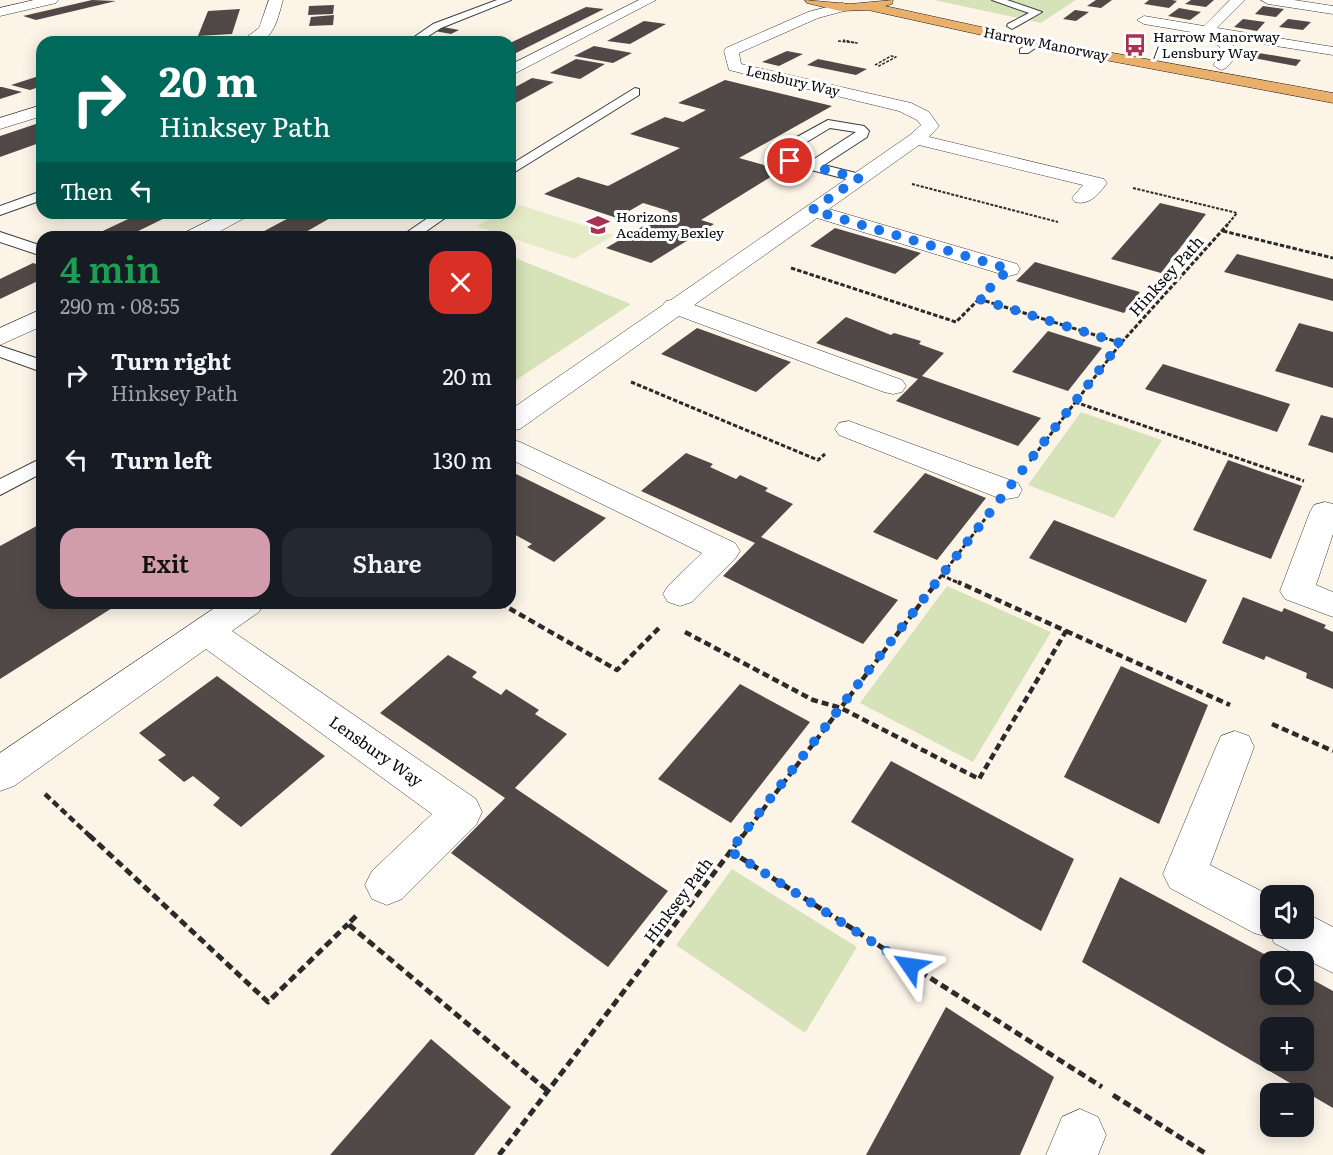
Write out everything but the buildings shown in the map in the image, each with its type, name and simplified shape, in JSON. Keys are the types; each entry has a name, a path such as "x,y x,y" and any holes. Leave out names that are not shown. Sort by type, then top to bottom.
{"main road":[{"path":"843,7 866,6 888,0"},
{"name":"Harrow Manorway","path":"913,2 1012,26 1333,85"},
{"name":"Harrow Manorway","path":"866,6 1030,47 1333,98"}],"street":[{"path":"0,12 51,0"},
{"path":"262,36 266,32 276,0"},
{"path":"1207,30 1238,0"},
{"path":"1268,0 1333,10"},
{"path":"619,3 644,3"},
{"path":"516,68 644,3"},
{"name":"Lensbury Way","path":"843,7 814,6 732,51 734,67 905,107 922,116 930,126 916,139"},
{"path":"1144,20 1333,51"},
{"path":"1207,30 1227,46 1227,57 1221,65"},
{"path":"0,124 36,112"},
{"path":"516,419 916,139 1097,183"},
{"path":"1082,198 1097,183"},
{"path":"812,210 1009,269"},
{"path":"205,231 228,219"},
{"path":"674,306 893,386"},
{"path":"0,338 36,319"},
{"path":"849,429 1007,490"},
{"path":"516,451 724,551 680,594"},
{"path":"1325,512 1297,591 1333,605"},
{"path":"6,769 238,609"},
{"name":"Lensbury Way","path":"206,631 461,812 387,885"},
{"path":"1236,727 1185,874 1260,913"},
{"path":"1311,939 1333,951"}],"lane":[{"path":"421,36 438,26 506,0"},
{"path":"997,0 1037,12 1012,26"},
{"path":"516,167 635,92"},
{"path":"813,166 863,131 839,124 828,124 777,154 777,157 813,166 863,175"},
{"path":"0,212 36,197"},
{"path":"418,231 436,219"},
{"path":"0,237 36,249"},
{"path":"0,351 36,364"},
{"path":"0,488 36,467"}],"path":[{"path":"835,39 857,43 854,44 835,39"},
{"path":"891,56 896,57 875,67 891,56"},
{"path":"863,175 1059,222 1082,198"},
{"name":"Hinksey Path","path":"499,1155 1120,343 1237,213 1119,184 1115,187 1097,183"},
{"path":"1223,231 1333,258"},
{"path":"750,255 957,322 1009,269"},
{"path":"979,299 1120,343"},
{"path":"590,365 818,460 849,429"},
{"path":"1075,402 1311,483"},
{"path":"941,575 1066,631 1236,727"},
{"path":"510,609 617,670 666,622"},
{"path":"676,627 813,700 841,708 979,779 1066,631"},
{"path":"1269,722 1333,751"},
{"path":"6,769 268,1002 387,885"},
{"path":"730,851 1208,1155"},
{"path":"348,924 548,1091"}],"green space":[{"path":"934,0 1076,0 1041,23"},
{"path":"520,205 614,235 574,259 516,239 516,231 491,231 476,226 491,219 516,219 516,207"},
{"path":"516,258 631,304 516,380"},
{"path":"1081,412 1162,440 1114,518 1028,485"},
{"path":"947,586 1051,632 973,762 860,703"},
{"path":"732,869 857,947 805,1033 676,945"}],"place":[{"name":"Harrow Manorway / Lensbury Way","path":"1135,45"},
{"name":"Horizons Academy Bexley","path":"598,225"}],"route":[{"path":"790,161 859,178 812,210 1009,269 979,299 1120,343 730,851 910,966"}]}
